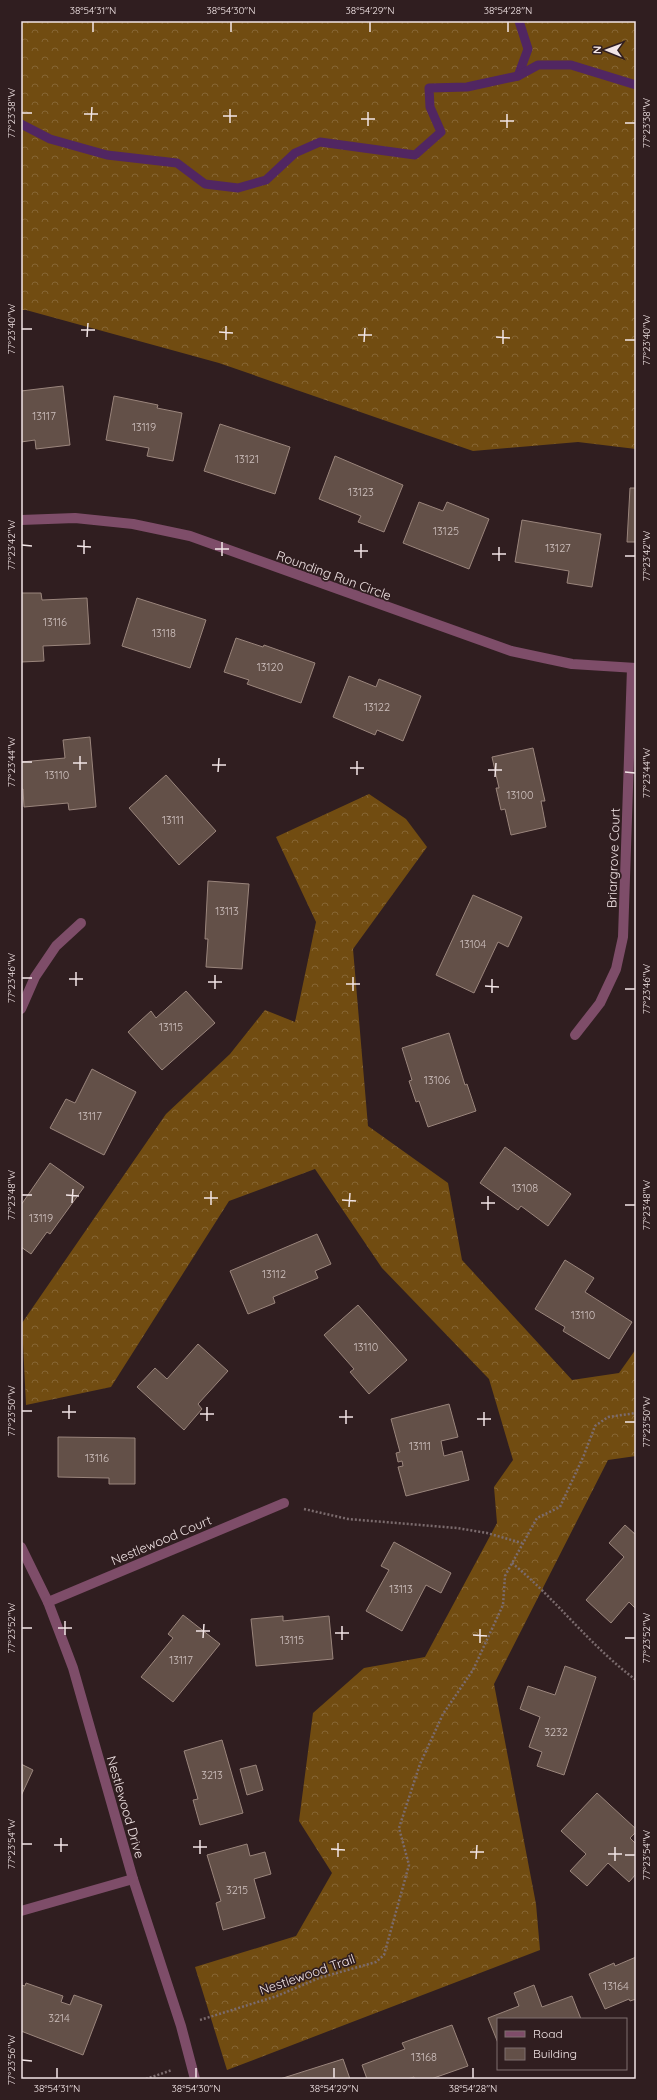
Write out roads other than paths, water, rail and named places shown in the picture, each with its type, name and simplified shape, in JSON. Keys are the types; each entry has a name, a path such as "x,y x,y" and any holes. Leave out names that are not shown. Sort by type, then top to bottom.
{"street":[{"name":"Rounding Run Circle","path":"21,520 82,519 133,524 190,536 511,651 572,664 634,668"},
{"name":"Briargrove Court","path":"575,1035 600,1003 616,969 623,937 634,668"},
{"path":"21,1009 34,976 56,946 81,923"},
{"name":"Nestlewood Court","path":"48,1602 284,1503"},
{"name":"Nestlewood Drive","path":"21,1547 48,1602 73,1668 133,1879 181,2026 195,2079"},
{"path":"21,1911 133,1879"}],"waterway":[{"path":"518,76 528,49 519,21"},
{"path":"21,124 50,139 107,155 177,163 205,184 238,188 266,180 295,153 320,142 415,155 441,132 430,107 429,88 467,87 518,76 538,65 571,65 636,85"}]}
